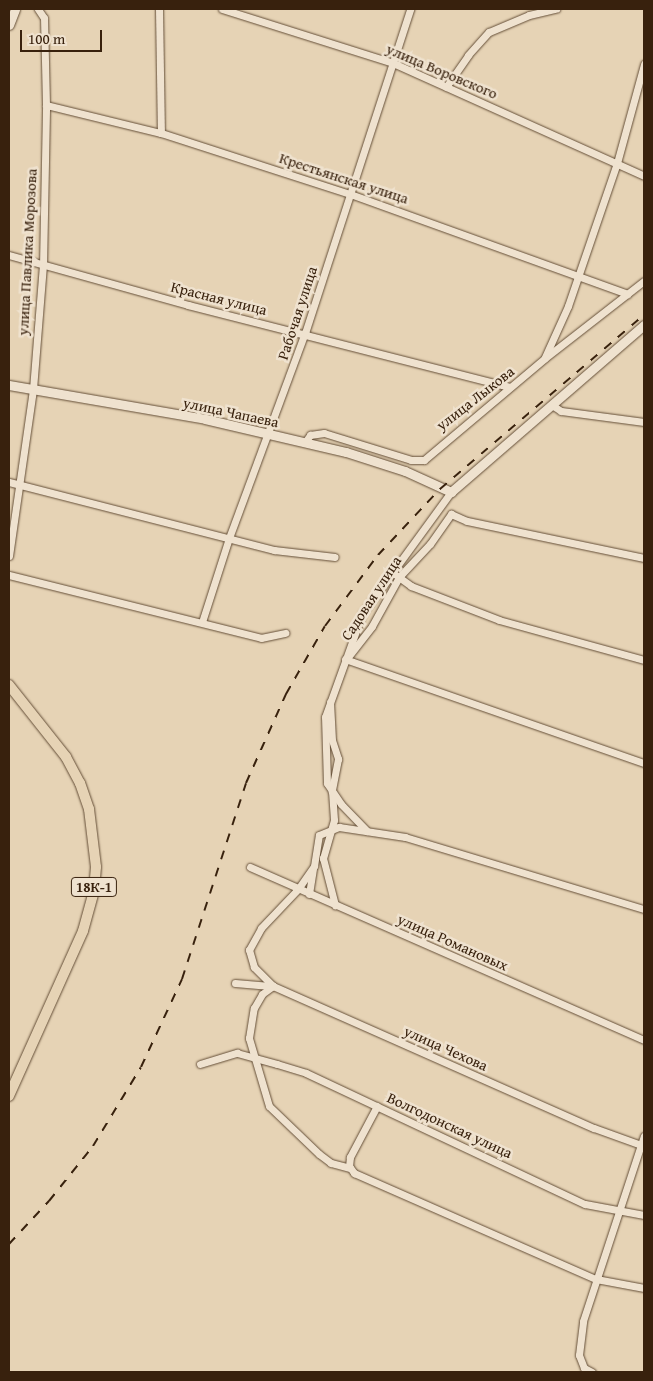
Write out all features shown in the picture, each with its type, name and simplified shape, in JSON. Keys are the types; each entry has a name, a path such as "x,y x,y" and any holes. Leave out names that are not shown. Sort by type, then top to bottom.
{"main road":[{"name":"18К-1","path":"9,685 66,757 80,783 89,809 96,866 94,891 83,931 9,1096"}],"street":[{"path":"9,26 15,9"},
{"name":"улица Павлика Морозова","path":"9,556 33,389 43,266 46,105 44,18 38,9"},
{"path":"159,9 161,133"},
{"name":"улица Воровского","path":"222,9 394,63 644,176"},
{"name":"Рабочая улица","path":"202,622 229,538 305,333 410,9"},
{"path":"446,87 468,55 489,32 529,15 556,9"},
{"path":"545,358 568,306 577,273 617,163 644,64"},
{"name":"Крестьянская улица","path":"46,105 161,133 350,194 577,273 599,286 628,294"},
{"name":"Красная улица","path":"9,254 43,266 510,387"},
{"name":"улица Лыкова","path":"305,442 310,435 324,433 411,460 424,460 545,358 644,281"},
{"name":"Садовая улица","path":"346,659 362,614 451,492 644,325"},
{"name":"улица Чапаева","path":"9,385 305,442 383,463 440,489 451,492"},
{"path":"552,405 560,411 644,422"},
{"path":"9,482 274,550 335,557"},
{"name":"Садовая улица","path":"346,659 372,626 399,577 430,544 451,514 468,521 644,558"},
{"path":"392,572 411,586 499,620 644,660"},
{"path":"9,575 261,638 285,632"},
{"path":"367,831 327,783 324,732 330,699 346,659 644,763"},
{"path":"330,699 332,740 338,759 332,791 335,812 323,858 335,905"},
{"path":"309,894 319,835 331,828 405,837 644,909"},
{"path":"314,866 298,889 262,928 250,950 254,968 273,986 262,994 254,1008 249,1029 249,1056 265,1100 275,1113 331,1163 350,1168 596,1279 644,1288"},
{"name":"улица Романовых","path":"250,867 644,1040"},
{"name":"улица Чехова","path":"234,982 273,986 642,1146"},
{"path":"200,1064 229,1054 249,1056"},
{"name":"Волгодонская улица","path":"249,1056 306,1073 585,1204 644,1215"},
{"path":"350,1168 350,1157 377,1106"},
{"path":"592,1372 582,1370 580,1360 583,1322 644,1136"}],"railway":[{"path":"9,1244 49,1201 93,1146 141,1067 182,979 246,783 286,694 325,626 378,555 440,489 644,315"}]}
